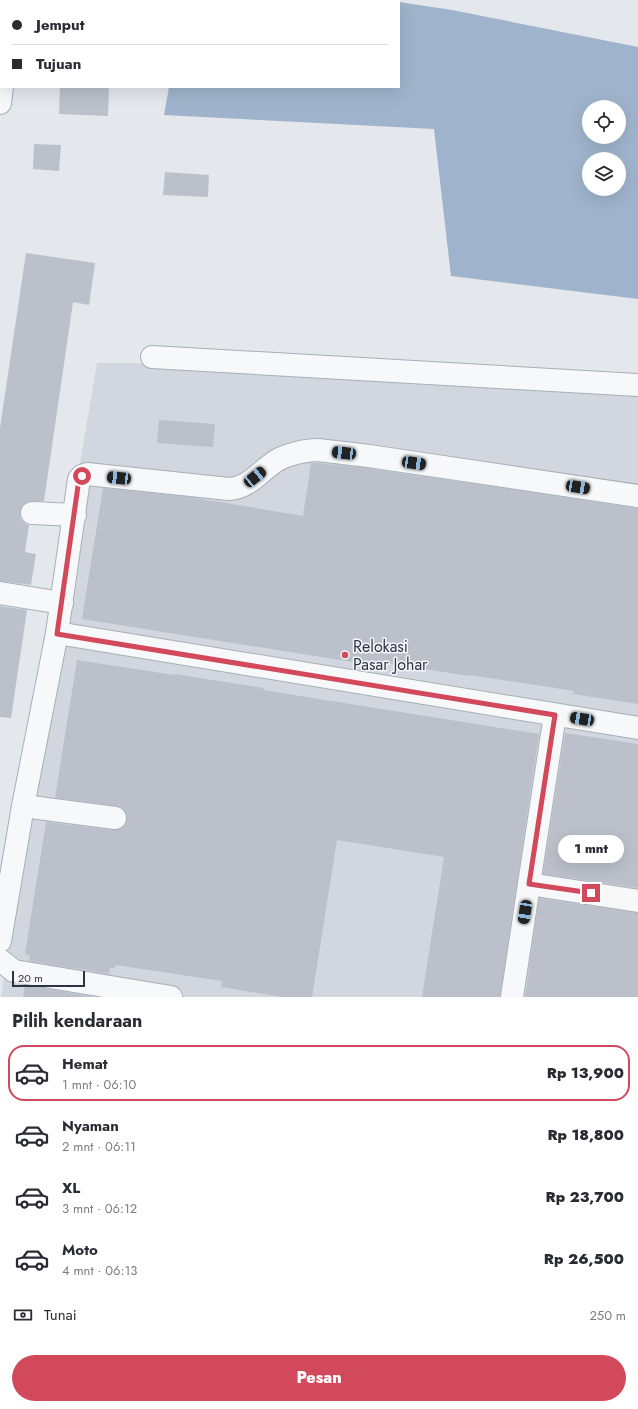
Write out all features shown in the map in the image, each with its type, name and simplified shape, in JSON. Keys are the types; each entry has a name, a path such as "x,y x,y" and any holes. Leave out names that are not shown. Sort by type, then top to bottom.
{"street":[{"path":"0,103 2,88"},
{"path":"152,357 638,385"},
{"path":"0,941 23,806 57,634 50,601 55,514 82,476 85,475 235,489 245,486 281,458 313,450 369,456 638,496"},
{"path":"0,593 50,601"},
{"path":"57,634 638,728"},
{"path":"512,997 555,715"},
{"path":"23,806 115,818"},
{"path":"529,884 638,901"},
{"path":"0,960 14,971 170,997"}],"shaded area":[{"name":"Relokasi Pasar Johar","path":"97,363 277,363 638,393 638,997 1,997 32,804 73,505"}],"water":[{"path":"400,2 452,10 638,47 638,299 451,276 434,129 164,115 169,88 400,88"}],"building":[{"path":"60,88 109,88 108,116 59,114"},
{"path":"34,144 61,145 59,171 33,169"},
{"path":"165,172 209,175 208,197 163,195"},
{"path":"26,253 95,263 89,305 73,302 44,501 27,502 22,506 20,512 21,519 29,525 25,552 36,554 31,585 0,581 0,428"},
{"path":"159,420 215,424 213,447 157,443"},
{"path":"311,463 367,468 638,508 638,704 573,694 574,691 470,675 366,660 365,664 82,619 103,488 190,497 303,516"},
{"path":"0,606 27,610 11,718 0,717"},
{"path":"77,660 264,688 263,690 539,734 500,997 422,997 444,857 337,840 312,997 282,997 221,987 222,981 116,965 115,968 110,968 109,974 29,961 30,955 25,954 46,822 113,830 120,829 125,825 127,820 126,813 122,808 117,806 55,798"},
{"path":"565,733 638,744 638,888 543,874"},
{"path":"539,898 638,913 638,997 525,997"},
{"path":"25,985 94,997 23,997"}],"place":[{"name":"Relokasi Pasar Johar","path":"345,655"}],"route":[{"path":"82,476 79,479 57,634 555,715 529,884 591,893"}]}
